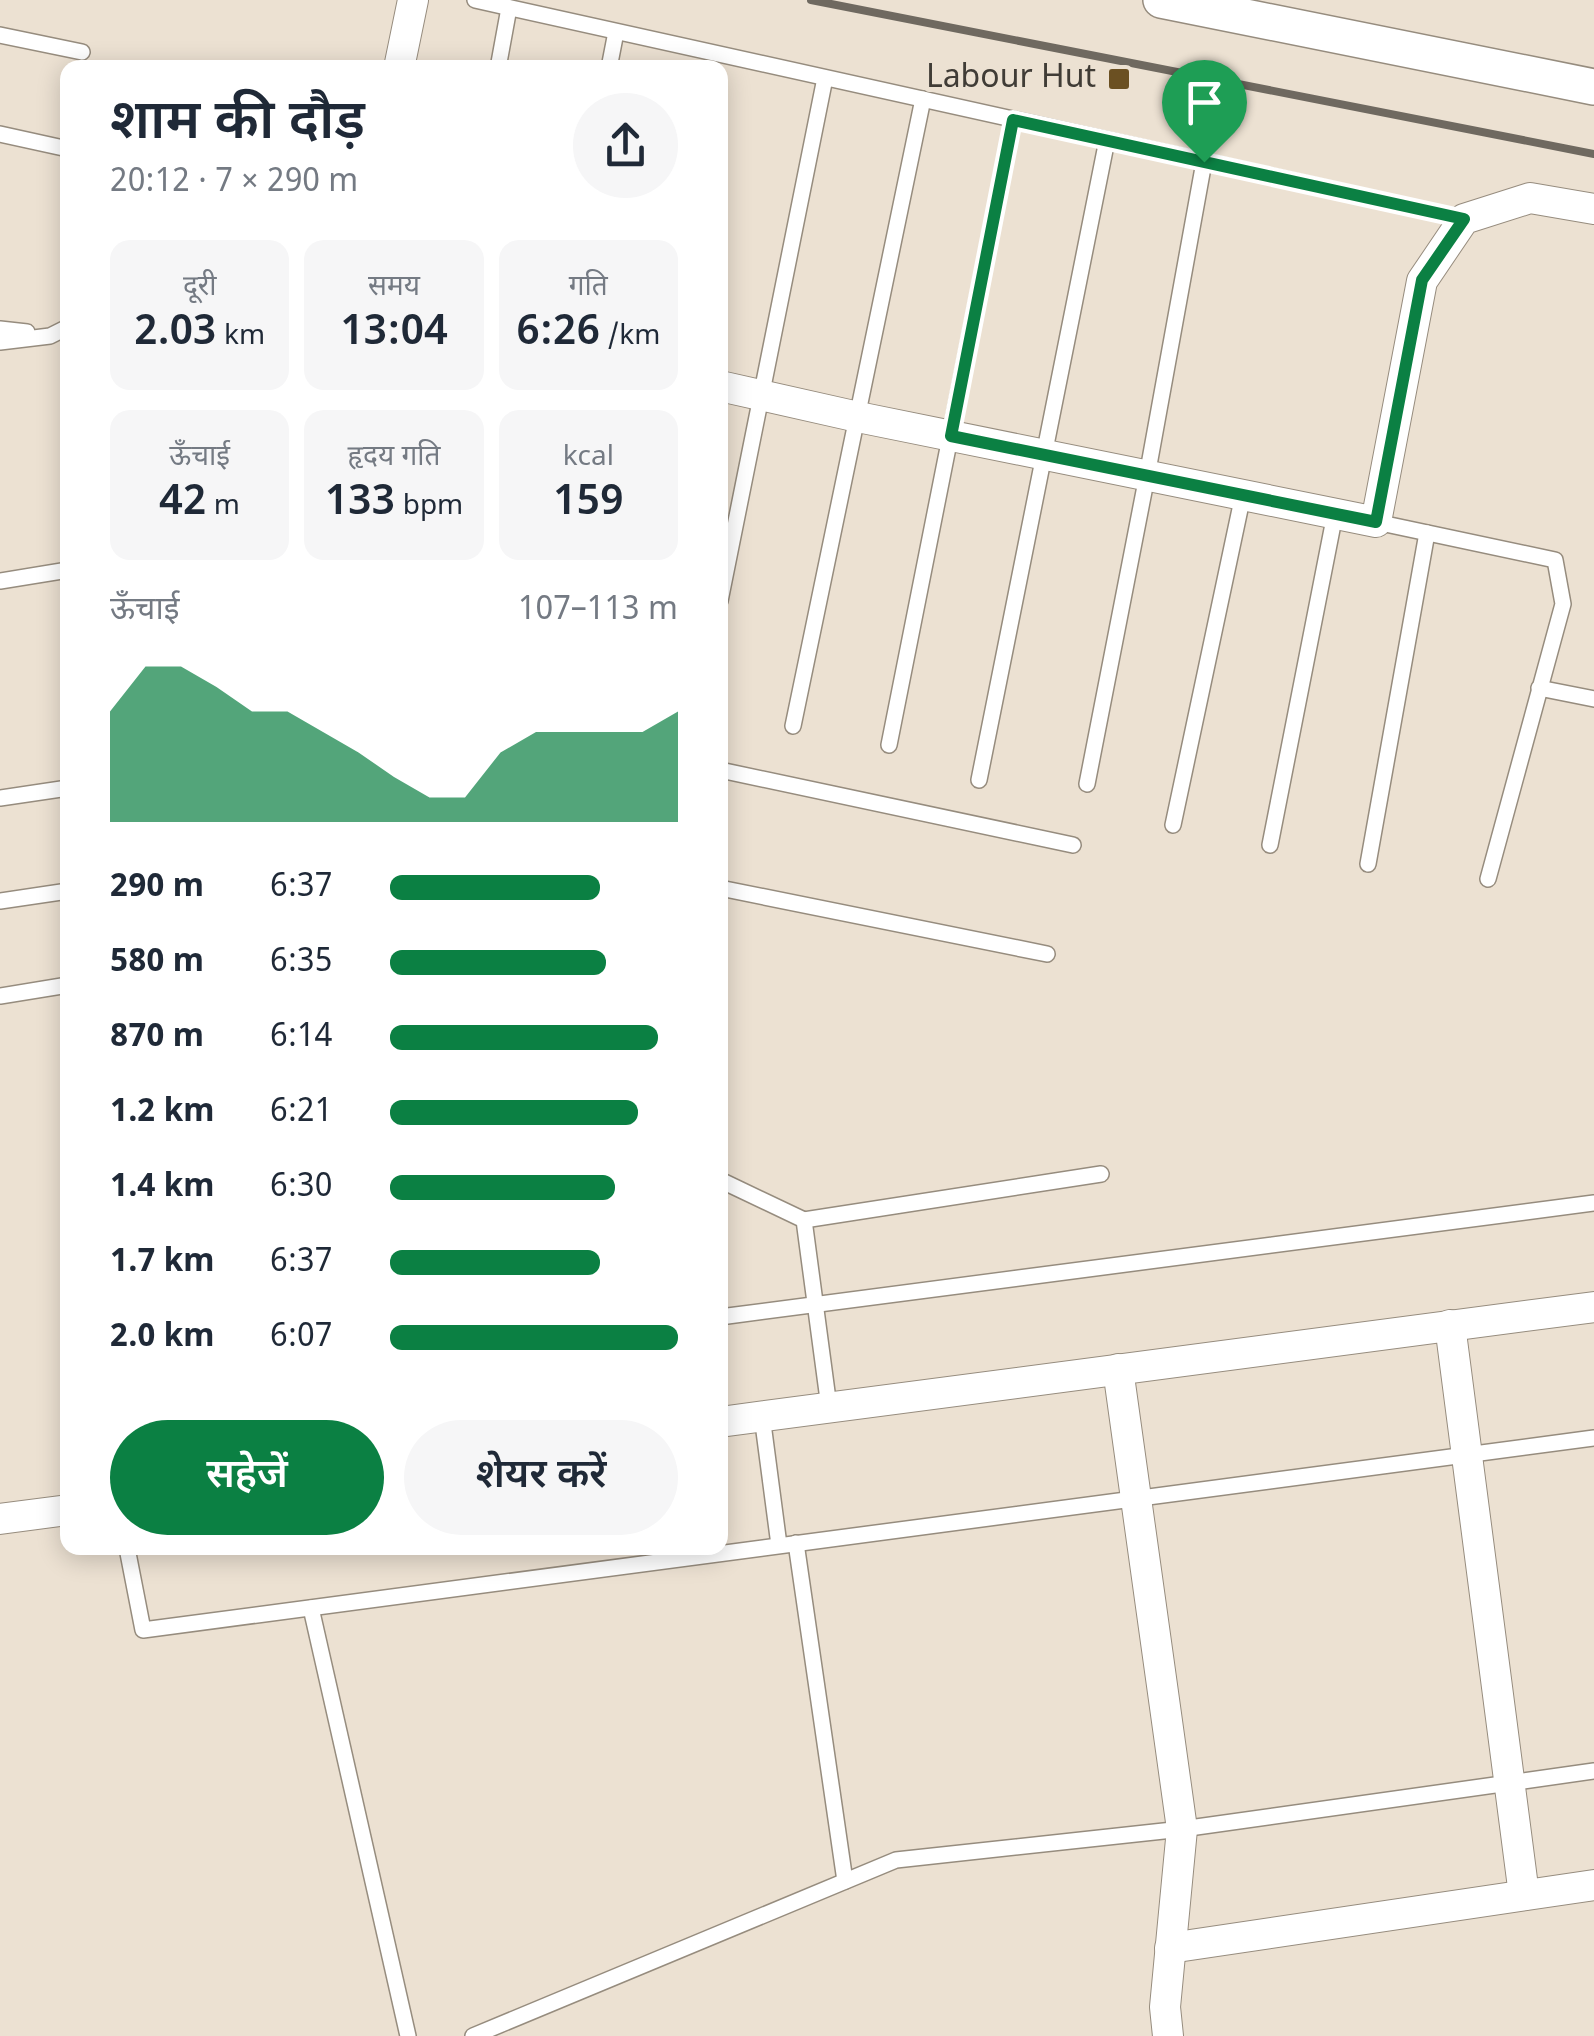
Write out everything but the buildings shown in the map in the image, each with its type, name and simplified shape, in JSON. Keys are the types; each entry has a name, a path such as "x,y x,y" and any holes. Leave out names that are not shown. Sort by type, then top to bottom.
{"street":[{"path":"401,60 413,0"},
{"path":"1161,0 1594,87"},
{"path":"728,388 1376,522 1422,280 1464,219 1530,198 1594,209"},
{"path":"728,1421 1594,1307"},
{"path":"1450,1325 1524,1895"},
{"path":"1118,1369 1182,1829 1165,2006 1168,2036"},
{"path":"0,1519 60,1511"},
{"path":"1170,1948 1594,1885"}],"lane":[{"path":"474,0 717,60"},
{"path":"499,60 509,8"},
{"path":"611,60 616,32"},
{"path":"0,35 82,52"},
{"path":"728,62 825,78 1464,219"},
{"path":"728,562 825,78"},
{"path":"793,726 922,99"},
{"path":"889,745 1013,120"},
{"path":"0,134 60,147"},
{"path":"979,780 1106,140"},
{"path":"1087,784 1204,162"},
{"path":"0,329 50,336"},
{"path":"0,342 50,336 60,331"},
{"path":"1173,824 1243,495"},
{"path":"1270,845 1336,514"},
{"path":"1376,522 1554,560 1563,604 1488,879"},
{"path":"1368,864 1427,533"},
{"path":"0,580 60,571"},
{"path":"1540,688 1594,698"},
{"path":"728,772 1073,845"},
{"path":"0,798 60,789"},
{"path":"728,890 1048,954"},
{"path":"0,901 60,892"},
{"path":"0,996 60,986"},
{"path":"728,1184 804,1220 1101,1174"},
{"path":"728,1316 1594,1203"},
{"path":"804,1220 828,1407"},
{"path":"762,1416 788,1544 845,1881"},
{"path":"728,1552 1594,1438"},
{"path":"128,1555 143,1630 706,1555"},
{"path":"311,1608 408,2036"},
{"path":"473,2036 896,1860 1182,1829 1594,1770"}],"railway":[{"path":"811,0 1594,154"}],"place":[{"name":"Labour Hut","path":"1119,79"}],"route":[{"path":"1013,120 1204,162 1464,219 1422,280 1376,522 951,436 1013,120"}]}
